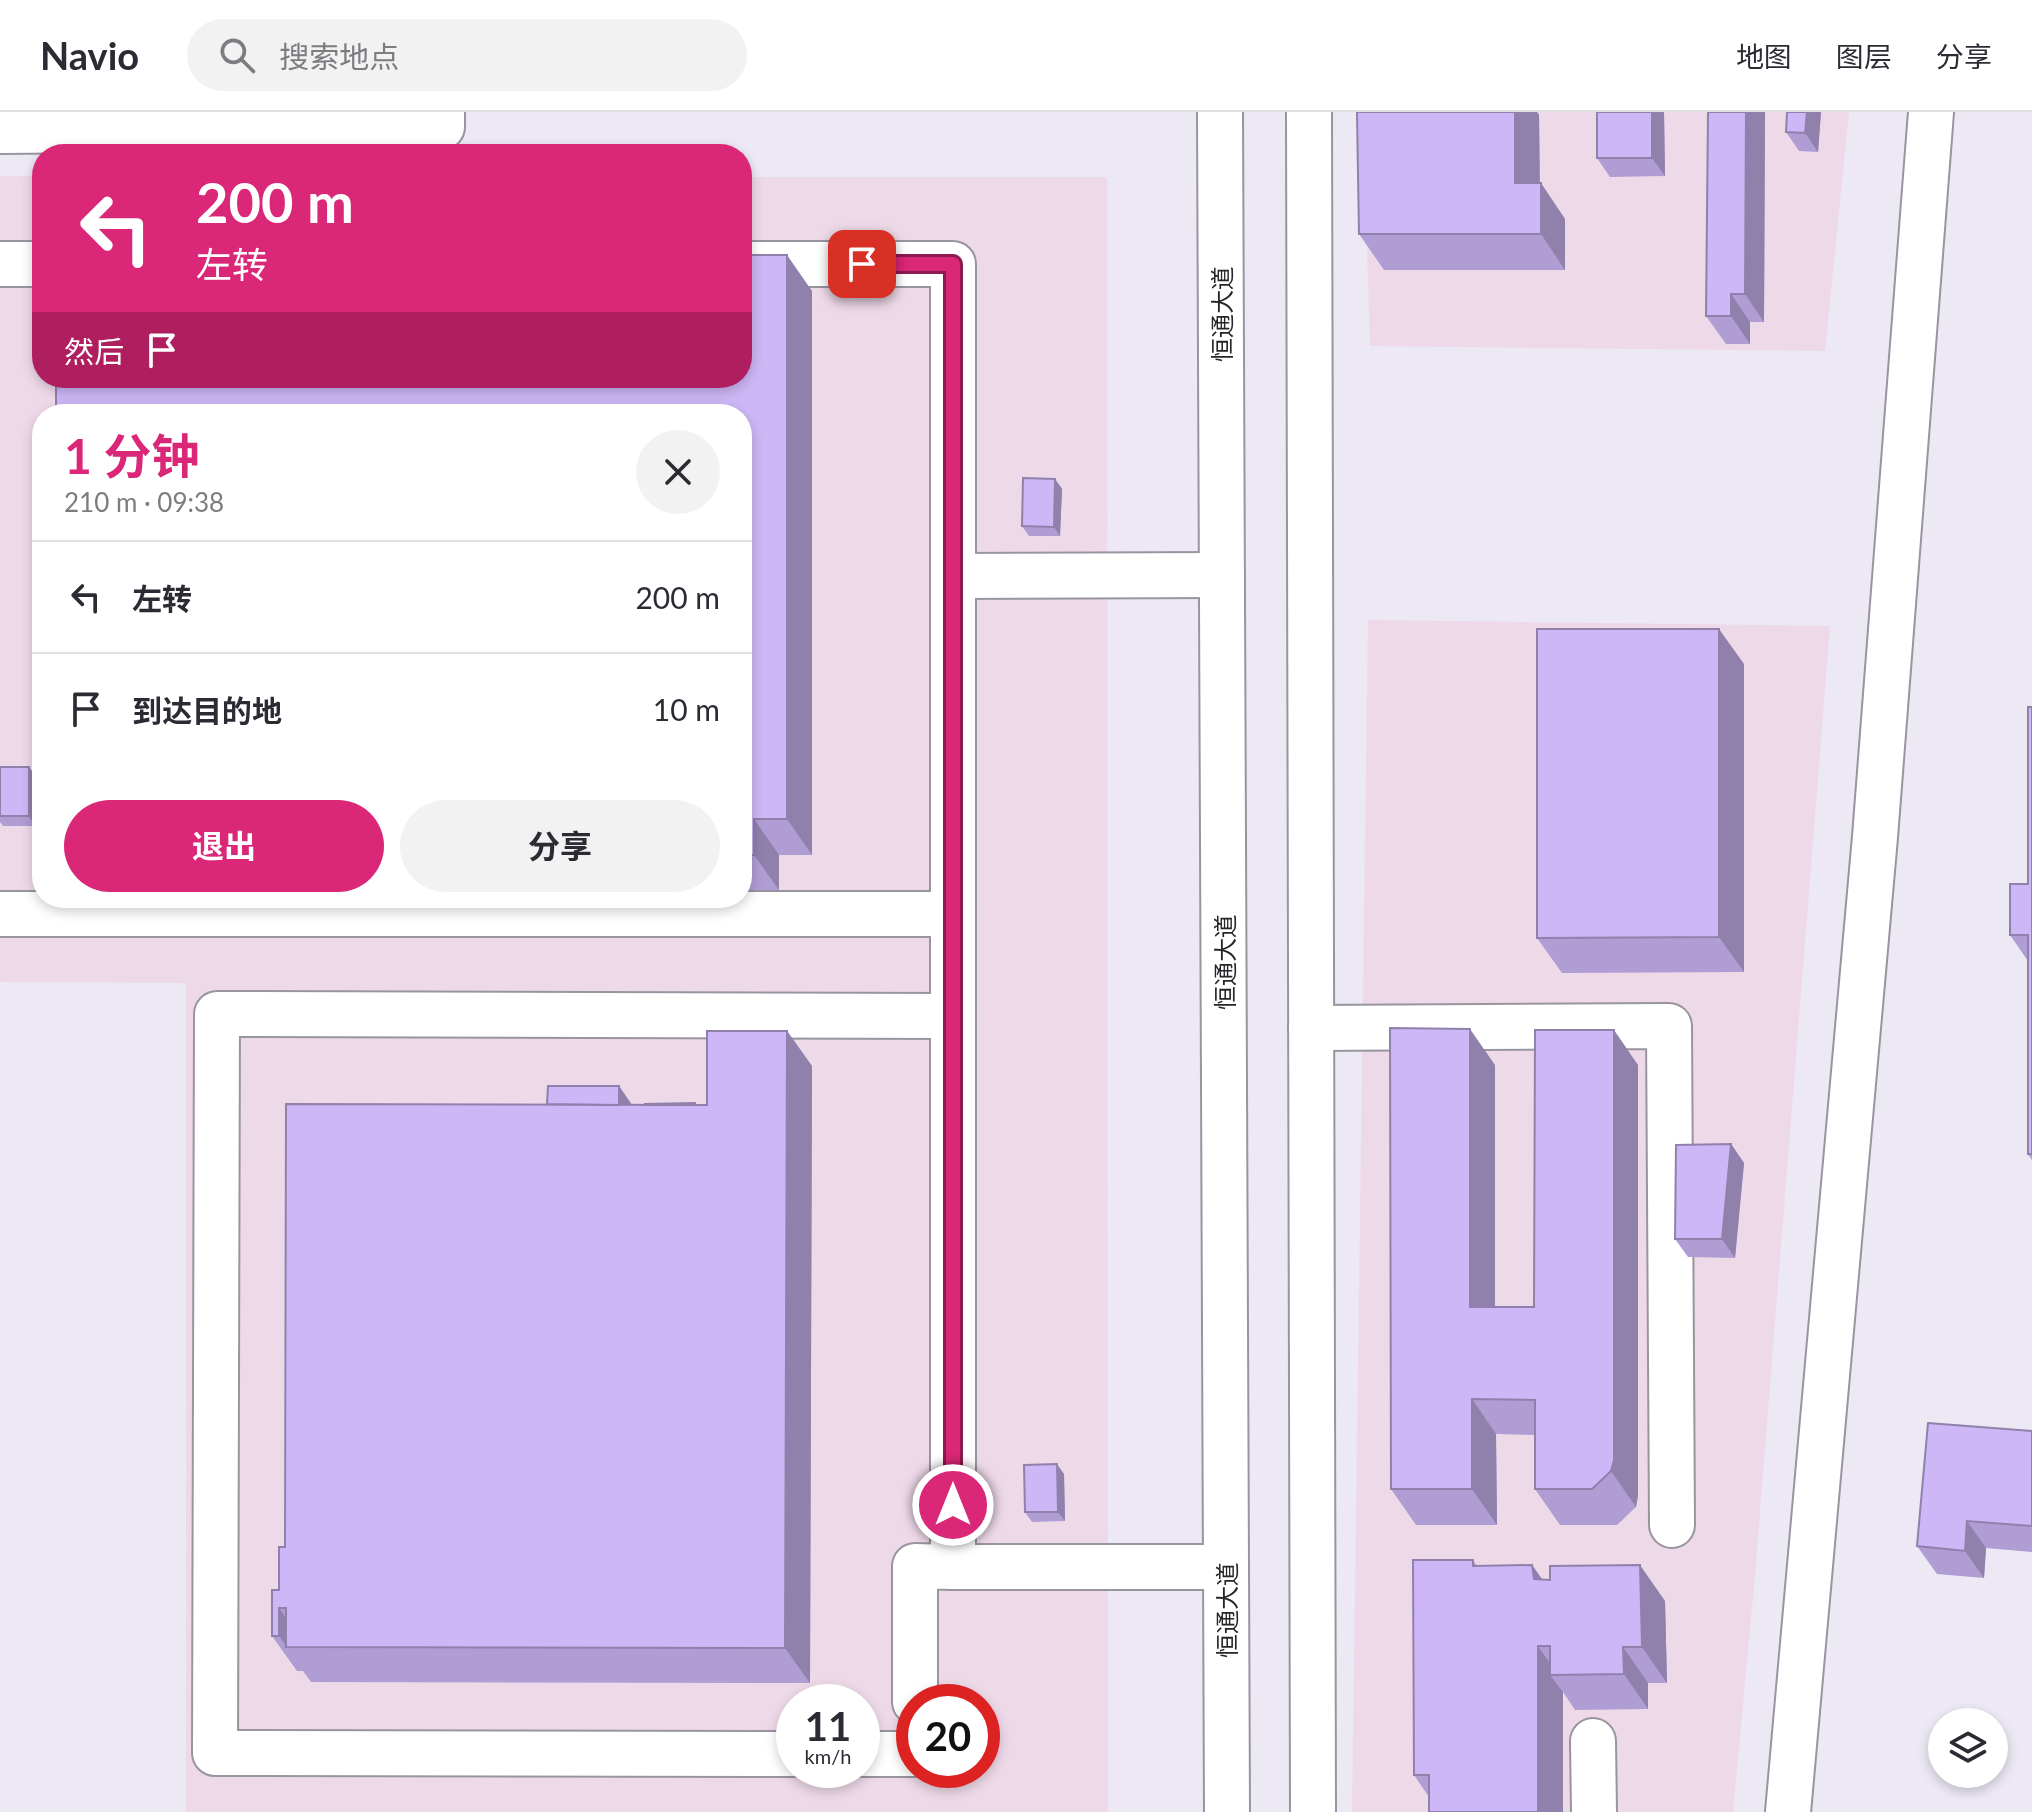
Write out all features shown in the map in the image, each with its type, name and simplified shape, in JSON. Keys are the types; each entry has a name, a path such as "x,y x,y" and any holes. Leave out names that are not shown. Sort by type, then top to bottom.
{"main road":[{"path":"0,131 442,127 442,112"},
{"name":"恒通大道","path":"1220,112 1227,1812"},
{"path":"1309,112 1313,1812"},
{"path":"1788,1812 1876,821 1931,112"},
{"path":"0,264 32,264"},
{"path":"752,264 953,264 953,1567"},
{"path":"953,576 1222,575"},
{"path":"0,914 953,914"},
{"path":"776,1754 215,1753 217,1014 953,1016"},
{"path":"1311,1028 1669,1026 1672,1525"},
{"path":"915,1684 915,1566 1226,1567"},
{"path":"1593,1741 1594,1812"}],"shaded area":[{"path":"1363,112 1849,112 1825,351 1370,346"},
{"path":"0,176 32,176 32,388 752,388 752,177 1107,177 1108,1812 186,1812 186,983 0,982"},
{"path":"1368,620 1830,626 1755,1575 1733,1812 1352,1812"}],"building":[{"path":"1357,112 1515,112 1515,183 1541,183 1541,234 1359,234"},
{"path":"1597,112 1652,112 1652,158 1597,158"},
{"path":"1708,112 1746,112 1745,294 1731,294 1731,316 1706,316"},
{"path":"1787,112 1807,112 1805,133 1786,132"},
{"path":"752,255 787,255 787,819 754,819 752,855 752,404 56,404 56,388 752,388"},
{"path":"1023,478 1055,479 1054,527 1022,526"},
{"path":"1537,629 1719,629 1719,937 1537,938"},
{"path":"2028,707 2032,707 2032,1154 2028,1154 2028,935 2010,935 2010,884 2028,884"},
{"path":"0,767 29,767 29,816 0,816"},
{"path":"1390,1028 1470,1029 1470,1307 1534,1307 1535,1030 1614,1030 1614,1460 1611,1471 1592,1489 1535,1489 1535,1400 1472,1399 1472,1489 1391,1489"},
{"path":"707,1031 787,1031 785,1648 286,1647 286,1608 279,1608 279,1636 272,1636 272,1590 279,1590 279,1547 285,1547 286,1104 707,1105"},
{"path":"548,1086 619,1086 619,1105 547,1104"},
{"path":"645,1104 695,1105 645,1105"},
{"path":"1731,1144 1722,1239 1675,1239 1676,1145"},
{"path":"1928,1423 2032,1431 2032,1526 1967,1521 1965,1551 1917,1546"},
{"path":"1057,1464 1058,1512 1025,1512 1024,1465"},
{"path":"1413,1560 1473,1560 1473,1566 1532,1565 1534,1579 1550,1580 1550,1566 1640,1565 1642,1647 1623,1647 1624,1674 1550,1675 1550,1646 1538,1646 1538,1812 1429,1812 1429,1775 1414,1775"}],"route":[{"path":"862,264 953,264 953,1505"}]}
